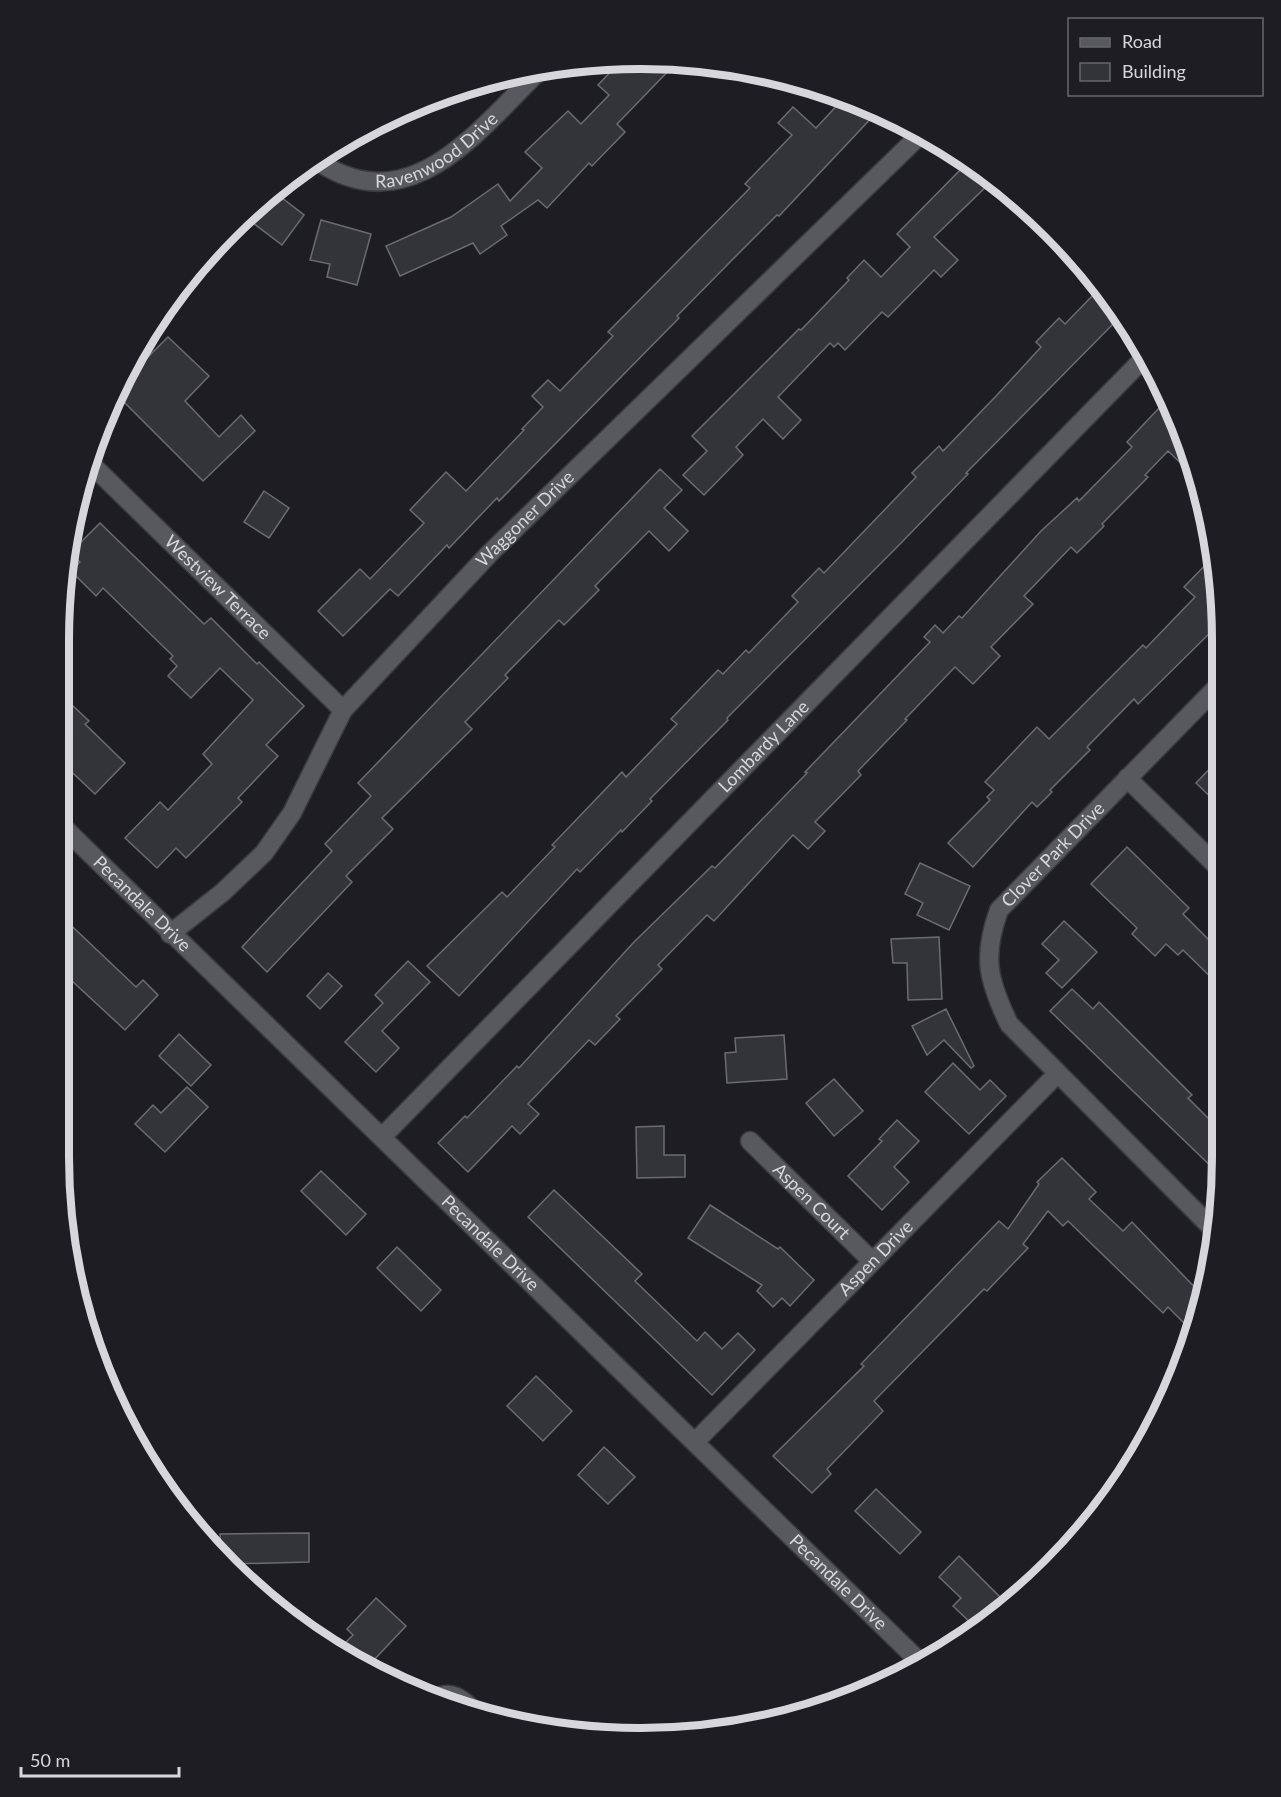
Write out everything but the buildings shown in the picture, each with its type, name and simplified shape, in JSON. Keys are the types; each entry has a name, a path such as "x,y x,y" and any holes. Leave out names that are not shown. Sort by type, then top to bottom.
{"street":[{"name":"Ravenwood Drive","path":"324,164 347,176 365,181 384,184 405,180 447,159 530,80"},
{"name":"Waggoner Drive","path":"170,934 223,892 264,852 292,813 343,710 490,553 915,140"},
{"name":"Lombardy Lane","path":"382,1137 1139,363"},
{"name":"Westview Terrace","path":"96,468 343,710"},
{"name":"Clover Park Drive","path":"1208,1224 1009,1024 994,993 989,938 999,910 1212,692"},
{"path":"1127,778 1212,861"},
{"name":"Pecandale Drive","path":"69,834 915,1657"},
{"name":"Aspen Drive","path":"694,1442 1057,1074"},
{"name":"Aspen Court","path":"750,1141 872,1262"}],"lane":[{"path":"443,1692 446,1691 463,1695 470,1702"}]}
